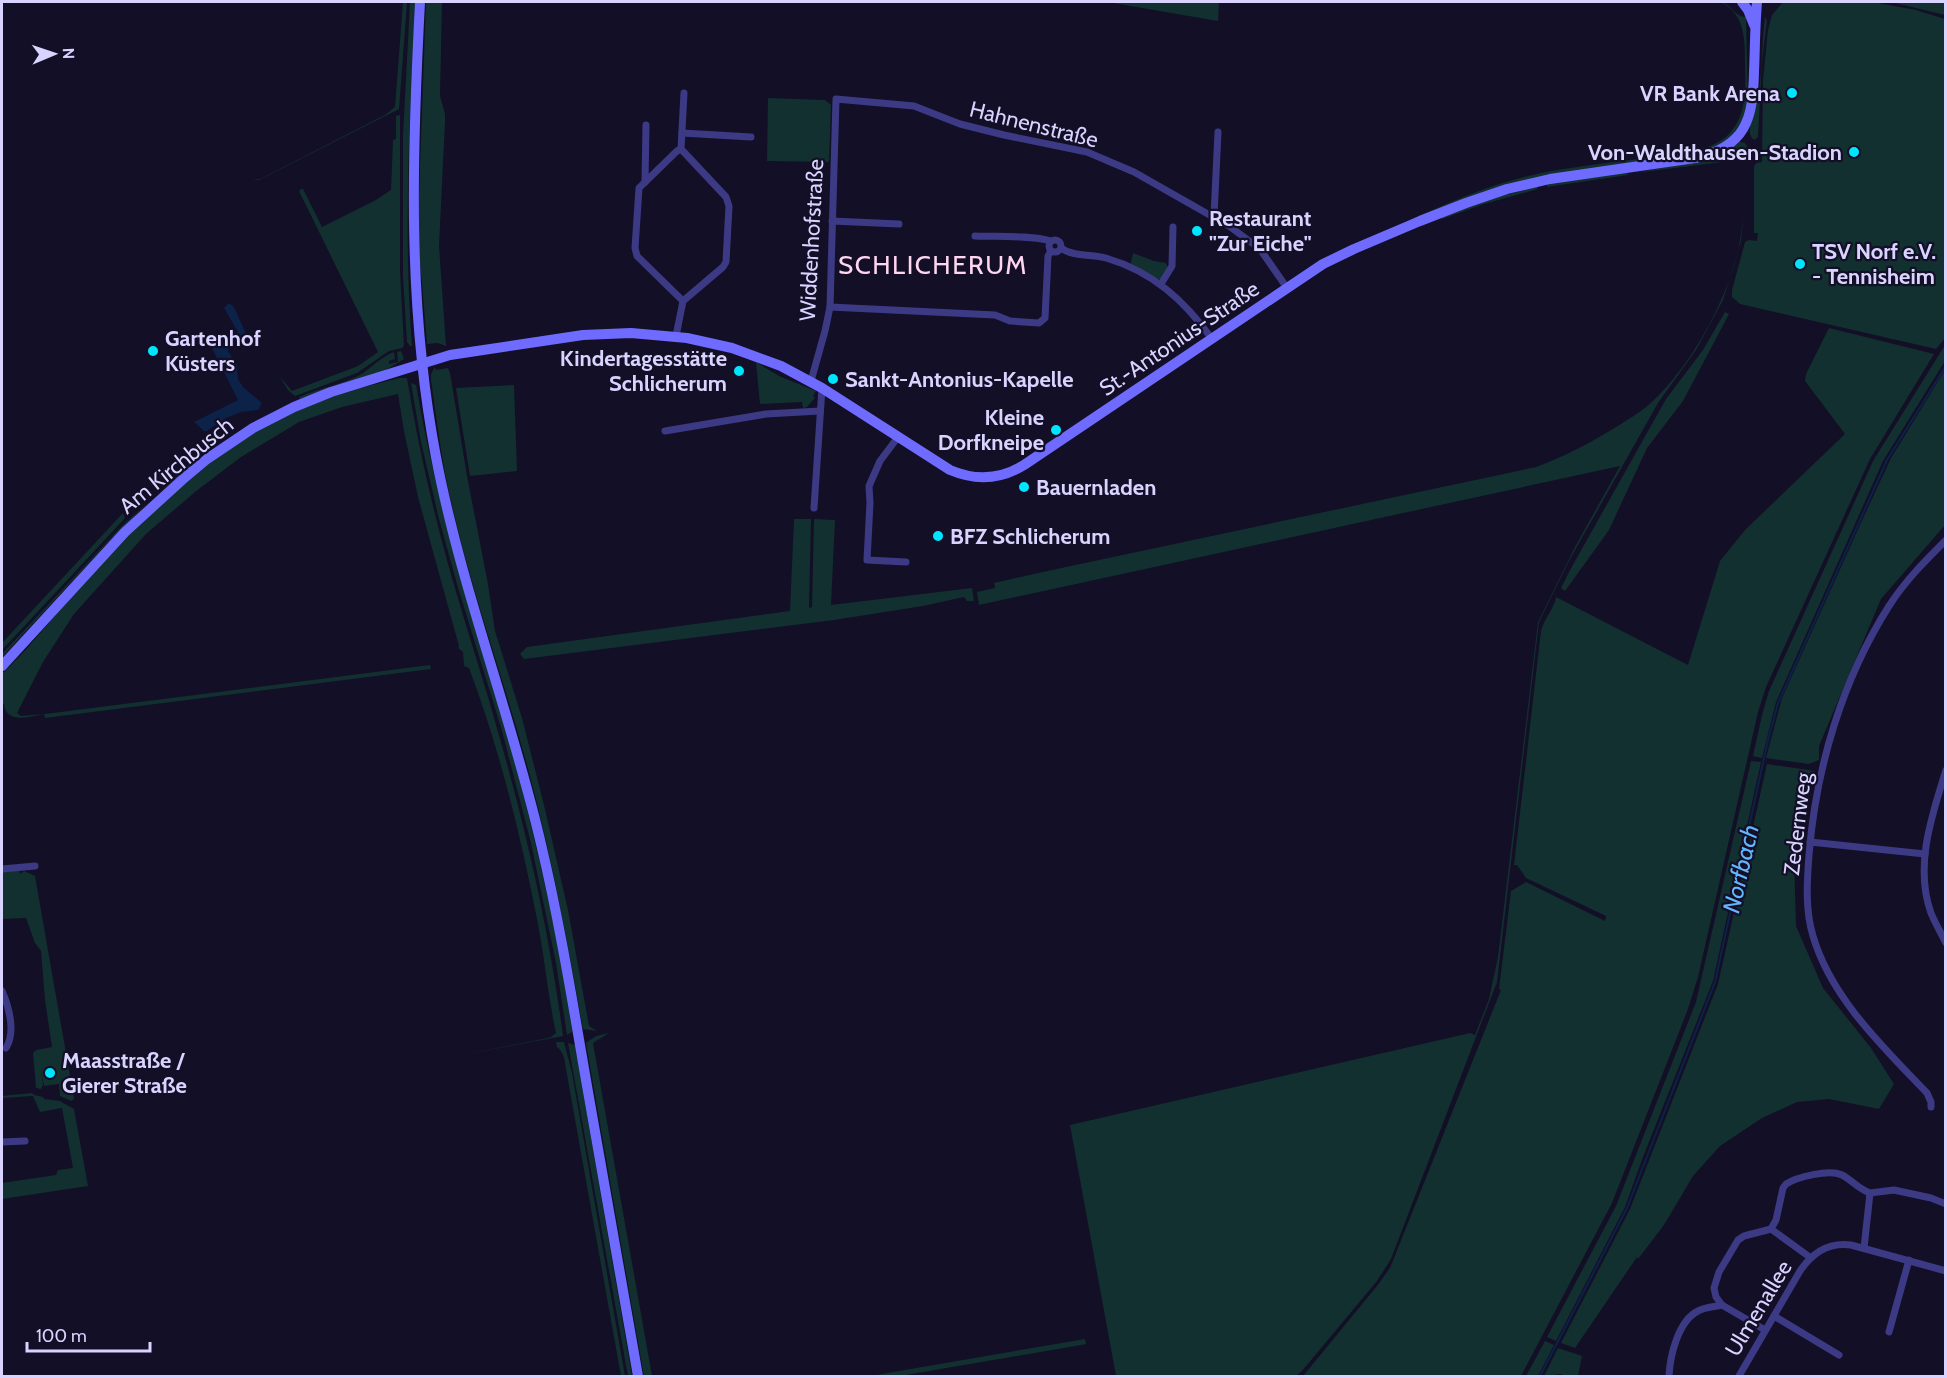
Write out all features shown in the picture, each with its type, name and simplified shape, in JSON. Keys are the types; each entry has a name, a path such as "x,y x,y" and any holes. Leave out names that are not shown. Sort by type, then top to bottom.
{"street":[{"path":"420,2 413,238 422,364 432,434 447,511 512,732 550,882 638,1377"},
{"path":"1742,2 1751,16 1755,33"},
{"name":"St.-Antonius-Straße","path":"422,364 453,355 593,334 631,333 676,336 722,345 781,366 811,381 943,467 958,474 984,478 1006,474 1024,465 1323,264 1343,254 1480,198 1529,184 1695,158 1722,149 1738,135 1750,114 1754,85 1757,2"},
{"path":"676,336 683,301 726,264 729,206 726,198 681,149 684,93"},
{"name":"Hahnenstraße","path":"836,99 914,106 960,124 1087,152 1134,172 1214,216 1260,249 1287,288"},
{"name":"Widdenhofstraße","path":"811,381 830,307 836,99"},
{"path":"645,182 646,125"},
{"path":"1214,216 1218,132"},
{"path":"682,133 751,136"},
{"path":"681,149 676,151 639,188 636,253 683,301"},
{"path":"832,221 898,224"},
{"path":"1161,284 1172,266 1173,226"},
{"path":"975,236 1010,236 1051,241 1055,239 1059,241 1061,248 1068,252 1116,262 1161,284 1192,314 1212,339"},
{"path":"1051,241 1048,246 1051,251"},
{"path":"1051,251 1057,252 1061,248"},
{"path":"830,307 995,315 1010,321 1039,323 1045,318 1048,256 1051,251"},
{"name":"Am Kirchbusch","path":"2,666 125,532 207,459 253,428 294,407 331,392 422,364"},
{"path":"814,508 822,388"},
{"path":"665,431 766,414 820,411"},
{"path":"898,437 880,461 869,486 867,560 906,562"},
{"name":"Zedernweg","path":"1931,1107 1927,1093 1865,1026 1827,971 1811,928 1808,902 1810,842 1822,766 1850,683 1888,608 1907,581 1946,540"},
{"path":"1946,770 1930,823 1925,854 1931,914 1946,943"},
{"path":"1810,842 1925,854"},
{"path":"2,869 35,866"},
{"path":"2,991 8,1006 11,1035 10,1043 6,1048"},
{"path":"2,1142 24,1141"},
{"path":"1765,1330 1722,1305 1716,1297 1714,1285 1733,1246 1744,1236 1771,1229 1776,1220 1783,1188 1790,1181 1832,1172 1842,1175 1858,1188 1870,1193 1894,1190 1931,1198 1946,1204"},
{"path":"1864,1248 1870,1193"},
{"path":"1771,1229 1811,1258"},
{"name":"Ulmenallee","path":"1739,1377 1800,1271 1822,1249 1837,1244 1864,1248 1946,1271"},
{"path":"1889,1332 1909,1260"},
{"path":"1669,1377 1676,1343 1690,1316 1705,1308 1722,1305"},
{"path":"1774,1316 1839,1354"}],"green space":[{"path":"403,2 407,2 399,109 259,180 253,179 260,179 385,115 395,107"},
{"path":"410,2 415,2 408,217 412,346 407,342 403,277 403,136"},
{"path":"426,2 442,2 440,96 445,122 439,246 446,346 438,343 427,344 419,248"},
{"path":"1219,2 1218,21 1113,3"},
{"path":"1721,2 1728,5 1739,15 1746,17 1748,98 1742,121 1731,137 1719,146 1697,154 1568,172 1407,221 1472,193 1532,175 1691,151 1716,144 1729,134 1740,118 1745,90 1745,52 1742,27 1729,7"},
{"name":"Von-Waldthausen-Stadion","path":"1783,2 1878,3 1916,10 1945,19 1946,337 1936,349 1740,304 1732,297 1745,242 1757,241 1758,233 1754,233 1754,167 1756,163 1762,162 1763,80 1768,30 1772,15"},
{"path":"1891,2 1945,2 1945,15"},
{"path":"1765,17 1767,21 1762,61 1758,137 1754,140 1750,134 1750,128 1759,93"},
{"path":"768,98 825,100 831,105 829,162 767,161"},
{"path":"400,115 400,271 404,346 389,351 357,373 295,396 280,377 292,391 358,366 378,352 299,191 303,189 322,227 391,190 393,140 396,139 396,116"},
{"path":"1740,142 1745,143 1748,148 1749,157 1746,159 1635,173 1709,159 1719,156"},
{"path":"1627,172 1628,175 1547,187 1547,184"},
{"path":"1537,187 1538,189 1442,219 1441,217 1500,196"},
{"path":"1133,253 1166,263 1168,268 1160,280 1130,266"},
{"path":"1730,276 1723,300 1696,350 1658,403 1570,559 1539,622 1497,982 1391,1259 1377,1281 1296,1376 1116,1376 1070,1125 1470,1033 1475,1035 1489,999 1498,957 1538,622 1575,547 1620,466 979,605 977,592 995,588 994,583 1547,463 1601,436 1654,400 1682,368 1706,331"},
{"path":"1725,312 1729,314 1683,401 1647,448 1609,530 1565,591 1561,588 1569,572 1666,399 1703,350"},
{"path":"1829,328 1934,354 1870,459 1766,687 1758,712 1698,977 1688,1009 1612,1203 1521,1376 1303,1376 1390,1268 1501,990 1499,989 1511,891 1526,882 1605,921 1606,916 1526,878 1517,865 1514,865 1541,631 1556,597 1688,665 1720,561 1745,530 1845,434 1805,381 1806,374"},
{"path":"1945,345 1945,361 1883,461 1776,702 1762,758 1753,756 1769,691 1873,461"},
{"path":"401,351 404,359 384,371 300,399 299,397 358,376 394,352 395,359 389,361 389,364 398,362 397,352"},
{"path":"756,362 779,376 816,391 813,396 815,398 803,408 802,402 760,404"},
{"path":"435,367 436,370 448,368 450,373 495,631 522,718 544,805 568,910 589,1026 597,1031 583,1029 538,807 521,742 460,539 443,459 431,380"},
{"path":"1945,370 1945,525 1881,599 1819,746 1819,760 1809,764 1766,758 1782,698 1864,516 1891,458"},
{"path":"399,378 407,378 442,542 495,721 529,850 552,961 563,1036 456,1056 543,1039 556,1033 538,924 517,826 480,699 469,668 464,666 463,652 458,648 418,497 398,394 342,407 299,422 241,457 146,534 74,614 43,662 17,713 21,716 43,714 20,718 9,714 2,704 2,674 26,650 114,549 159,505 207,465 259,430 287,415 342,394"},
{"path":"411,383 416,385 424,430 443,508 532,830 553,923 572,1029 572,1032 567,1035 556,963 531,843 502,731 439,519 421,442"},
{"path":"514,385 517,471 470,476 456,388"},
{"path":"193,462 193,465 158,494"},
{"path":"152,499 112,538 2,657 2,654 122,526"},
{"path":"123,513 125,518 2,650 2,643"},
{"path":"794,519 811,519 809,608 812,607 814,519 835,520 831,605 972,588 974,601 967,601 964,597 834,620 524,659 520,654 527,647 790,611"},
{"path":"430,665 431,669 45,718 44,714"},
{"path":"1751,761 1761,762 1713,981 1625,1207 1556,1341 1547,1337 1616,1206 1696,1002"},
{"path":"1767,764 1815,771 1806,780 1794,859 1796,926 1823,988 1871,1048 1894,1084 1879,1109 1829,1099 1797,1102 1762,1118 1720,1146 1693,1176 1664,1225 1638,1259 1637,1257 1575,1348 1561,1343 1630,1209 1718,984"},
{"path":"19,869 20,874 24,871 35,876 74,1099 71,1101 60,1096 59,1084 44,1086 41,1069 43,1085 41,1089 36,1088 33,1053 36,1050 52,1047 41,951 35,943 26,918 2,919 2,871"},
{"path":"609,1033 593,1043 652,1376 644,1376 586,1043 596,1036"},
{"path":"556,1042 564,1042 572,1073 625,1376 621,1376 565,1060"},
{"path":"568,1043 575,1045 632,1376 628,1376"},
{"path":"32,1093 44,1099 60,1101 74,1109 88,1186 2,1199 2,1183 56,1175 58,1170 73,1168 62,1108 40,1112 33,1096 2,1098 2,1096"},
{"path":"1085,1339 1086,1344 1081,1345 900,1376 870,1376"},
{"path":"1545,1341 1554,1345 1538,1376 1526,1376"},
{"path":"1558,1348 1582,1356 1578,1376 1561,1374 1544,1376"}],"water":[{"path":"229,303 234,307 246,334 244,339 232,344 228,351 237,365 238,379 243,387 262,403 258,410 241,412 204,431 194,422 238,400 210,344 238,332 224,308"}],"waterway":[{"name":"Norfbach","path":"1540,1376 1627,1208 1715,982 1778,703 1887,460 1946,366"}],"place":[{"name":"VR Bank Arena","path":"1792,93"},
{"name":"Von-Waldthausen-Stadion","path":"1854,152"},
{"name":"Restaurant \"Zur Eiche\"","path":"1197,231"},
{"name":"TSV Norf e.V. - Tennisheim","path":"1800,264"},
{"name":"Gartenhof Küsters","path":"153,351"},
{"name":"Kindertagesstätte Schlicherum","path":"739,371"},
{"name":"Sankt-Antonius-Kapelle","path":"833,379"},
{"name":"Kleine Dorfkneipe","path":"1056,430"},
{"name":"Bauernladen","path":"1024,487"},
{"name":"BFZ Schlicherum","path":"938,536"},
{"name":"Maasstraße / Gierer Straße","path":"50,1073"}],"district":[{"name":"SCHLICHERUM","path":"933,265"}]}
